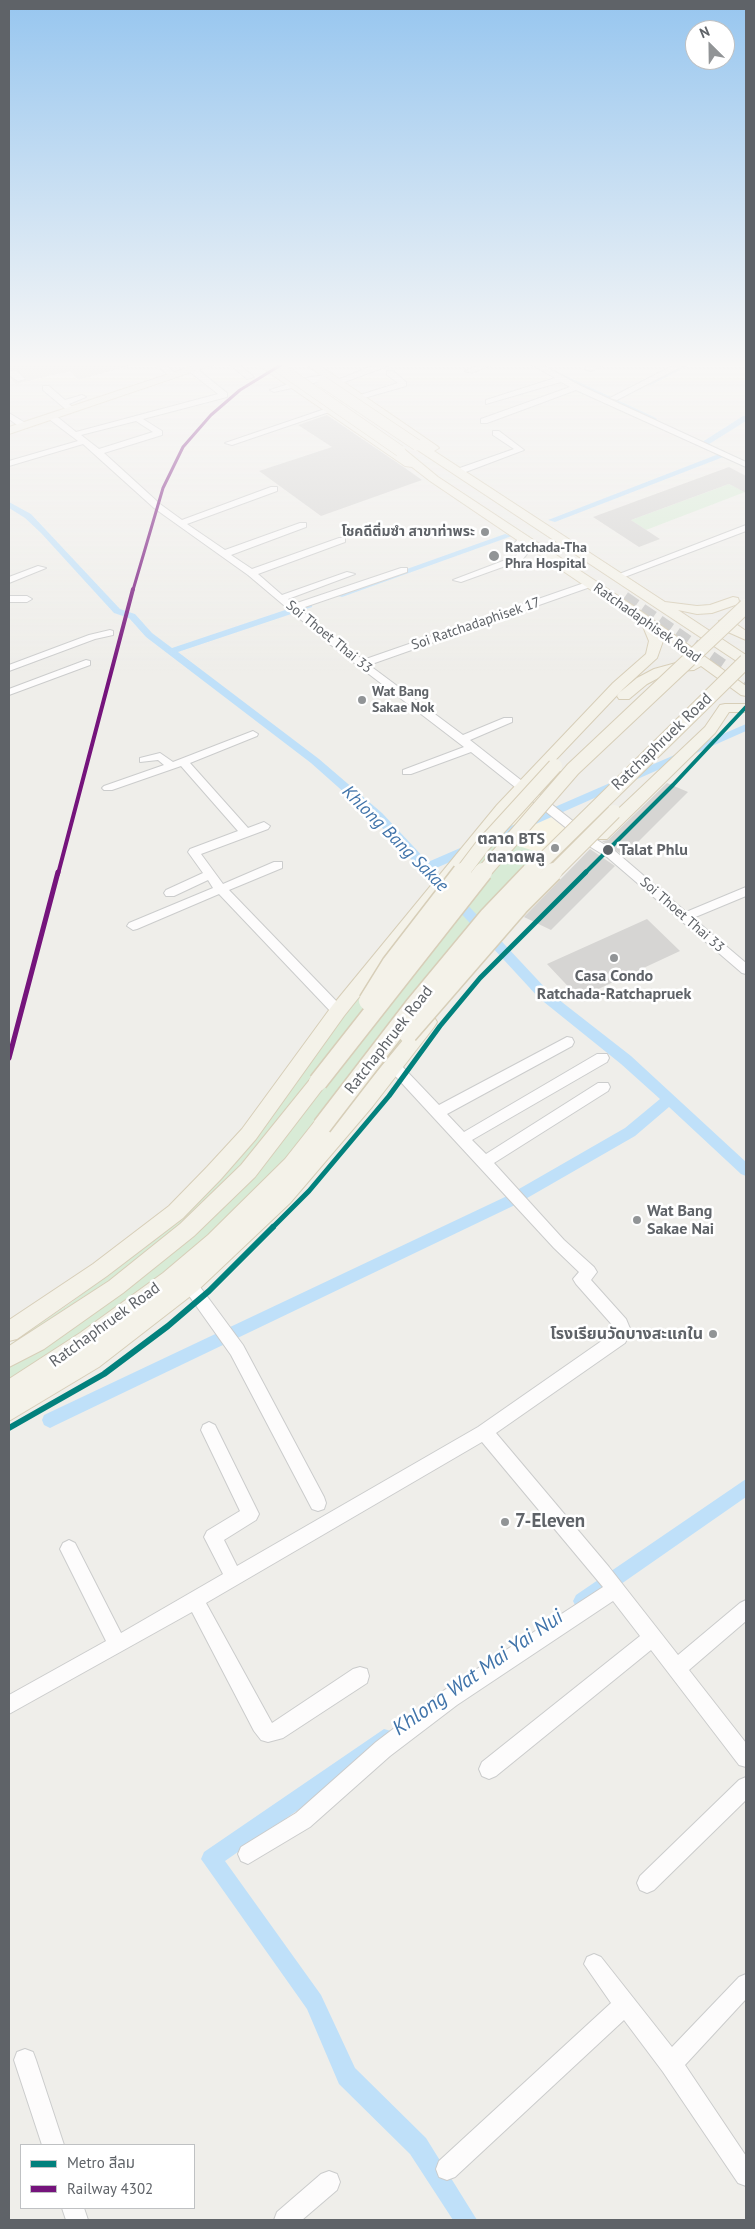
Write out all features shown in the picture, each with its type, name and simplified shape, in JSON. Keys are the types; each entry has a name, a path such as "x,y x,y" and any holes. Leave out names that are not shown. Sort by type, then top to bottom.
{"main road":[{"path":"414,467 434,479"},
{"name":"Ratchadaphisek Road","path":"420,467 434,479 746,692"},
{"name":"Ratchadaphisek Road","path":"429,467 628,597"},
{"name":"Ratchadaphisek Road","path":"444,467 628,597"},
{"name":"Ratchadaphisek Road","path":"454,467 743,657"},
{"path":"455,467 459,470"},
{"name":"Ratchaphruek Road","path":"726,618 740,604 746,590"},
{"path":"648,596 666,604 697,610 740,604"},
{"name":"Ratchaphruek Road","path":"9,1357 36,1342 108,1292 187,1230 248,1171 491,862 573,769 740,604"},
{"path":"726,618 726,639 743,657"},
{"path":"726,618 733,629 746,636"},
{"path":"318,1082 392,964 482,845 610,708 652,655 656,641 648,624"},
{"path":"9,1332 92,1275 176,1212 249,1134 338,1011 441,882 522,787 618,686 652,655"},
{"name":"Ratchaphruek Road","path":"718,672 743,657"},
{"name":"Ratchaphruek Road","path":"9,1390 36,1375 88,1340 170,1279 216,1241 286,1172 432,984 500,904 743,657"},
{"path":"322,1126 375,1072 519,906 614,812 725,708 732,693 731,688 718,672 696,666 667,669 642,681 610,708"},
{"name":"Ratchaphruek Road","path":"9,1410 91,1360 190,1285 282,1197 393,1066 462,979 503,935 593,843 710,730 725,708 746,708"}],"street":[{"name":"Soi Thoet Thai 33","path":"114,467 157,506 251,573 334,643 473,747 593,843 611,854 746,970"},
{"path":"459,470 468,467"},
{"path":"181,523 274,489"},
{"path":"224,554 303,525"},
{"path":"619,576 746,528"},
{"path":"458,580 519,558 522,554 517,545 523,539"},
{"path":"251,573 342,540"},
{"path":"9,580 40,568"},
{"path":"295,609 404,570"},
{"path":"282,598 350,574"},
{"name":"Soi Ratchadaphisek 17","path":"362,664 590,584"},
{"path":"9,599 26,599"},
{"path":"9,668 92,637 110,633"},
{"path":"9,692 86,663"},
{"path":"462,739 508,720"},
{"path":"108,788 177,764 253,734"},
{"path":"407,772 473,747"},
{"path":"144,760 160,756 177,764 245,832"},
{"path":"264,826 194,852 220,888 338,1011"},
{"path":"133,926 278,865"},
{"path":"170,893 210,875"},
{"path":"685,917 746,891"},
{"path":"437,1113 566,1042"},
{"path":"463,1139 602,1058"},
{"path":"9,1704 117,1646 484,1432 619,1338 623,1331 621,1324 581,1279 589,1272 559,1244 518,1197 393,1066"},
{"path":"485,1162 603,1087"},
{"path":"190,1285 235,1345 318,1503"},
{"path":"209,1430 250,1514 213,1536 234,1578"},
{"path":"484,1432 610,1583 746,1758"},
{"path":"69,1549 117,1646"},
{"path":"248,1854 302,1820 383,1748 610,1583"},
{"path":"195,1600 261,1724 268,1733 276,1732 360,1676"},
{"path":"677,1668 746,1609"},
{"path":"489,1769 653,1637"},
{"path":"647,1883 746,1787"},
{"path":"594,1964 670,2064 746,2175"},
{"path":"670,2064 746,1984"},
{"path":"447,2169 625,2004"},
{"path":"25,2060 53,2144"},
{"path":"285,2220 329,2182"}],"shaded area":[{"name":"ตลาด BTS ตลาดพลู","path":"522,795 587,845 524,906 485,835"}],"green space":[{"path":"729,484 745,492 646,530 631,520"},
{"path":"485,835 537,852 513,899 524,906 290,1180 46,1382 9,1402 9,1345 72,1302 183,1213"}],"building":[{"path":"271,467 403,467 422,480 321,516 259,471"},
{"path":"729,467 746,476 746,493 729,484 631,520 660,539 639,547 593,517"},
{"path":"667,783 688,792 624,856 602,841 608,840"},
{"path":"590,849 615,866 551,930 524,917"},
{"name":"Casa Condo Ratchada-Ratchapruek","path":"647,919 680,951 579,998 547,964"}],"waterway":[{"path":"552,520 692,467"},
{"name":"Khlong Bang Sakae","path":"9,505 28,516 44,531 117,611 132,616 149,635 171,652"},
{"path":"339,595 508,536"},
{"path":"171,652 309,605"},
{"name":"Khlong Bang Sakae","path":"171,652 315,761 378,816 544,995 626,1060 746,1170"},
{"path":"427,867 746,727"},
{"path":"50,1420 510,1201 630,1132 668,1100"},
{"name":"Khlong Wat Mai Yai Nui","path":"582,1601 746,1487"},
{"path":"384,1738 211,1859 314,2002 347,2076 418,2146 466,2220"}],"tunnel":[{"path":"624,598 746,682"}],"metro line":[{"name":"สีลม","path":"9,1428 104,1374 168,1326 209,1291 309,1191 389,1096 440,1026 480,978 673,785 746,707"}],"rail line":[{"name":"4302","path":"9,1058 128,607 163,488 173,467"}],"place":[{"name":"โชคดีติ่มซำ สาขาท่าพระ","path":"485,532"},
{"name":"Ratchada-Tha Phra Hospital","path":"494,556"},
{"name":"Wat Bang Sakae Nok","path":"362,700"},
{"name":"ตลาด BTS ตลาดพลู","path":"555,848"},
{"name":"Talat Phlu","path":"608,850"},
{"name":"Casa Condo Ratchada-Ratchapruek","path":"614,958"},
{"name":"Wat Bang Sakae Nai","path":"637,1220"},
{"name":"โรงเรียนวัดบางสะแกใน","path":"713,1334"},
{"name":"7-Eleven","path":"505,1522"}]}
